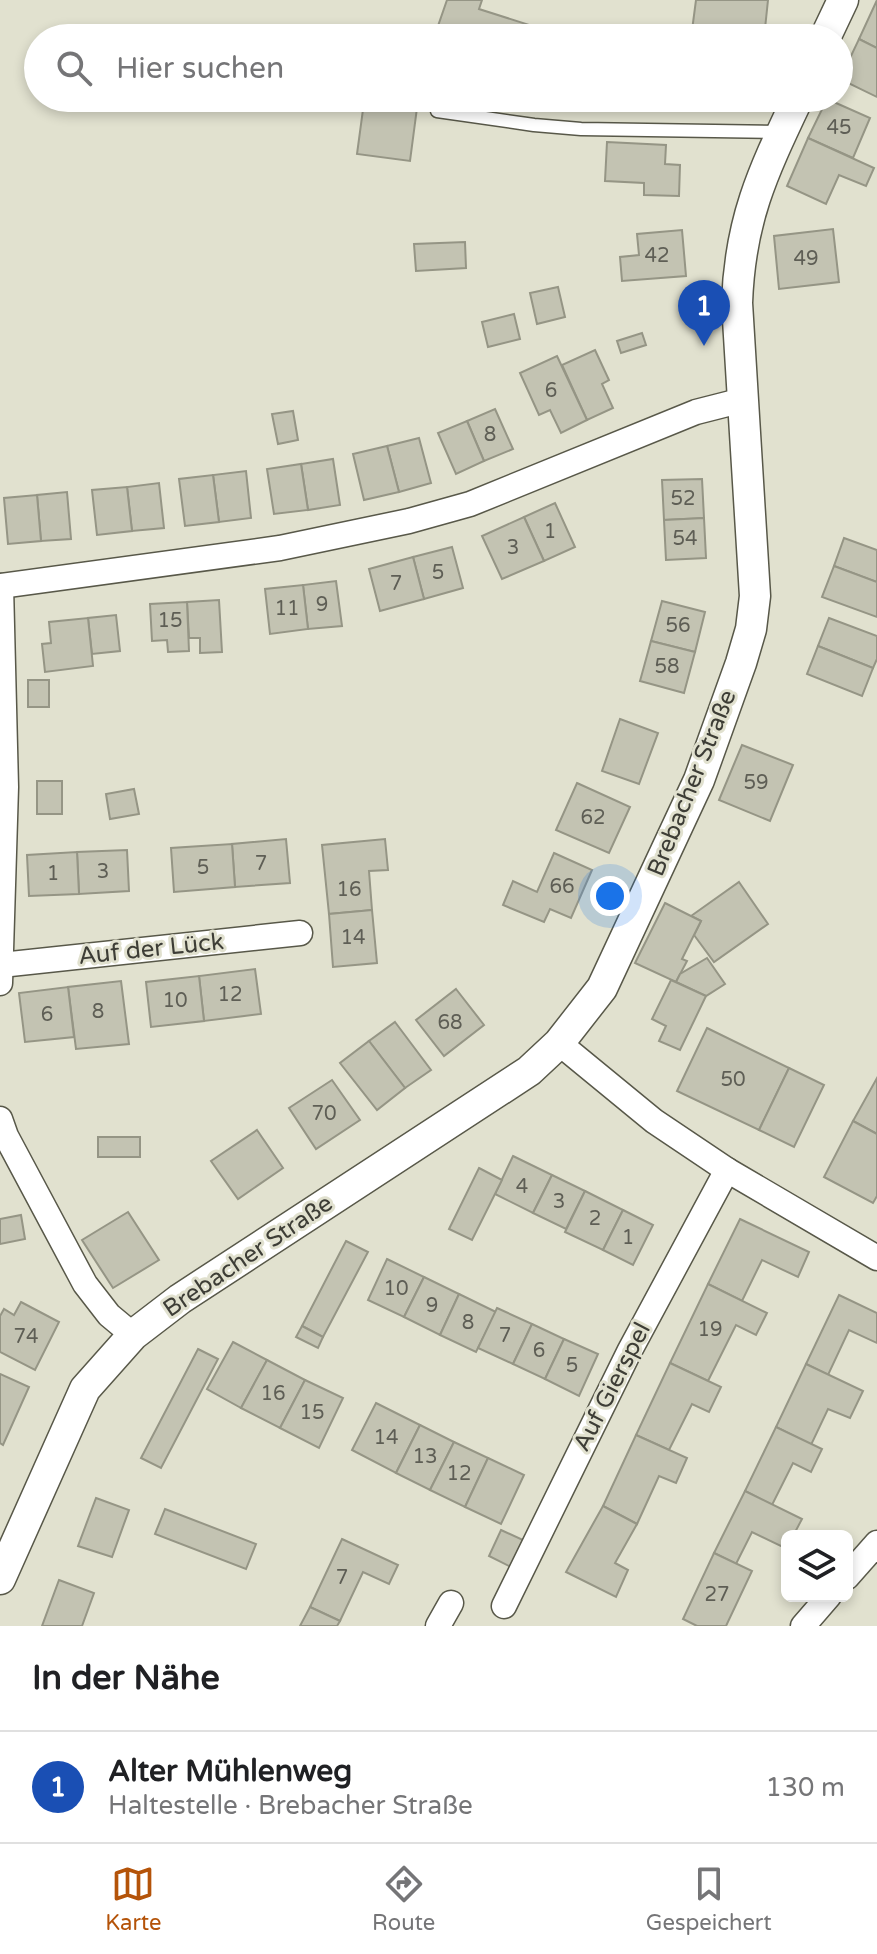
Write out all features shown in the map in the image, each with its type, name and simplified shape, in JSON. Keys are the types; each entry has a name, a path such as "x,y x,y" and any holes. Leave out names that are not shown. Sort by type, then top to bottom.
{"street":[{"path":"832,24 843,0"},
{"name":"Brebacher Straße","path":"0,1579 85,1389 133,1335 180,1299 529,1071 559,1043 602,988 699,780 751,629 755,596 737,303 738,267 746,221 757,187 791,112"},
{"path":"0,983 6,787 0,586 280,548 409,521 470,504 696,412 743,400"},
{"name":"Auf der Lück","path":"1,965 300,933"},
{"path":"559,1043 654,1121 727,1170 877,1258"},
{"path":"0,1119 6,1136 85,1284 109,1315 133,1335"},
{"name":"Auf Gierspel","path":"504,1606 608,1395 727,1170"},
{"path":"853,1570 877,1543"},
{"path":"803,1626 824,1602"},
{"path":"438,1626 451,1603"}],"lane":[{"path":"444,112 581,129 782,132"}],"building":[{"path":"447,0 482,0 479,9 526,24 439,24"},
{"path":"696,0 768,0 765,24 693,24"},
{"path":"877,0 877,48 859,39"},
{"path":"859,39 877,48 877,97 853,85 853,52"},
{"path":"853,110 870,118 853,158 808,138 821,112"},
{"path":"363,112 416,112 410,161 357,154"},
{"path":"808,138 874,168 866,186 839,175 826,204 787,186"},
{"path":"607,142 666,145 665,164 680,165 679,196 644,195 644,183 605,181"},
{"path":"833,229 839,282 779,289 774,236"},
{"path":"682,230 686,276 622,281 620,257 639,255 637,234"},
{"path":"465,242 466,268 416,271 414,244"},
{"path":"558,287 565,317 537,324 530,293"},
{"path":"514,314 520,339 488,347 482,322"},
{"path":"642,333 646,345 621,353 617,341"},
{"path":"595,350 609,380 602,384 613,408 587,420 562,365"},
{"path":"557,356 587,420 561,433 550,410 539,415 520,373"},
{"path":"495,409 513,449 484,461 467,421"},
{"path":"293,411 298,440 278,444 272,414"},
{"path":"467,421 484,461 456,474 438,433"},
{"path":"419,438 431,483 399,492 387,446"},
{"path":"387,446 399,492 364,500 353,454"},
{"path":"333,459 340,505 308,510 301,464"},
{"path":"301,464 308,510 274,514 267,469"},
{"path":"246,471 251,518 219,522 213,475"},
{"path":"213,475 219,522 185,526 179,479"},
{"path":"702,479 704,518 664,520 662,480"},
{"path":"159,483 164,528 132,531 127,487"},
{"path":"127,487 132,531 97,535 92,490"},
{"path":"67,492 71,539 41,541 37,495"},
{"path":"37,495 41,541 8,544 4,498"},
{"path":"555,503 575,547 544,561 524,517"},
{"path":"524,517 544,561 502,579 482,536"},
{"path":"704,518 706,558 666,560 664,520"},
{"path":"844,538 877,550 877,582 834,566"},
{"path":"452,547 463,588 424,599 413,557"},
{"path":"413,557 424,599 380,611 369,569"},
{"path":"834,566 877,582 877,617 822,597"},
{"path":"336,581 342,626 308,629 303,585"},
{"path":"303,585 308,629 270,634 265,589"},
{"path":"219,600 222,652 200,653 200,638 189,638 187,602"},
{"path":"662,601 705,612 695,652 651,641"},
{"path":"187,602 189,651 168,652 167,640 152,641 150,604"},
{"path":"116,615 120,651 92,654 88,618"},
{"path":"88,618 93,666 45,672 42,644 51,643 49,622"},
{"path":"829,618 877,636 877,659 873,668 818,646"},
{"path":"651,641 695,652 684,693 640,681"},
{"path":"818,646 873,668 862,696 807,674"},
{"path":"28,680 49,680 49,707 28,707"},
{"path":"620,719 658,733 639,784 602,771"},
{"path":"742,745 793,765 770,821 719,800"},
{"path":"37,781 62,781 62,814 37,814"},
{"path":"577,783 630,807 609,853 556,830"},
{"path":"134,789 139,814 110,819 106,794"},
{"path":"286,839 290,883 235,887 232,844"},
{"path":"385,839 388,870 369,871 372,910 329,914 322,845"},
{"path":"232,844 235,887 174,892 171,848"},
{"path":"127,850 129,891 79,894 77,852"},
{"path":"77,852 79,894 29,896 27,855"},
{"path":"554,853 592,870 571,918 550,909 544,922 503,905 513,881 537,892"},
{"path":"739,882 768,924 714,962 694,935 701,921 691,916"},
{"path":"665,903 701,921 682,959 687,961 676,982 635,963"},
{"path":"372,910 377,963 333,967 329,914"},
{"path":"707,958 725,984 706,996 676,982 680,974"},
{"path":"255,969 261,1014 204,1021 199,976"},
{"path":"199,976 204,1021 151,1027 146,982"},
{"path":"671,980 706,996 680,1050 659,1041 666,1026 652,1019"},
{"path":"121,981 129,1044 76,1049 68,987"},
{"path":"68,987 74,1037 25,1042 19,993"},
{"path":"456,989 484,1025 444,1056 416,1020"},
{"path":"395,1022 431,1070 405,1088 369,1041"},
{"path":"707,1028 789,1068 759,1130 677,1091"},
{"path":"369,1041 405,1088 377,1110 340,1063"},
{"path":"789,1068 824,1085 794,1147 759,1130"},
{"path":"877,1078 877,1134 853,1121"},
{"path":"332,1080 360,1120 316,1149 289,1108"},
{"path":"853,1121 877,1134 877,1196 873,1203 824,1177"},
{"path":"257,1130 283,1168 238,1199 211,1161"},
{"path":"98,1137 140,1137 140,1157 98,1157"},
{"path":"513,1156 552,1175 533,1213 495,1194"},
{"path":"479,1168 502,1180 472,1240 449,1229"},
{"path":"552,1175 585,1191 566,1229 533,1213"},
{"path":"585,1191 623,1210 603,1250 565,1232"},
{"path":"623,1210 653,1225 633,1265 603,1250"},
{"path":"128,1212 159,1260 113,1288 82,1240"},
{"path":"21,1215 25,1239 0,1244 0,1219"},
{"path":"740,1219 809,1252 798,1277 762,1260 742,1301 708,1284"},
{"path":"346,1241 368,1252 323,1337 302,1326"},
{"path":"387,1259 424,1277 404,1317 368,1300"},
{"path":"424,1277 459,1294 440,1335 404,1317"},
{"path":"708,1284 767,1313 756,1335 736,1325 708,1381 670,1363"},
{"path":"459,1294 496,1312 476,1352 440,1335"},
{"path":"839,1295 877,1313 877,1343 849,1330 828,1375 806,1364"},
{"path":"21,1302 59,1322 35,1370 0,1352 0,1316 4,1309 14,1315"},
{"path":"497,1308 532,1324 513,1364 478,1348"},
{"path":"532,1324 564,1339 545,1379 513,1364"},
{"path":"302,1326 323,1337 318,1348 296,1337"},
{"path":"564,1339 598,1354 579,1396 545,1379"},
{"path":"233,1342 267,1360 241,1408 207,1389"},
{"path":"198,1349 218,1359 161,1468 141,1458"},
{"path":"267,1360 305,1380 280,1428 241,1408"},
{"path":"670,1363 721,1387 709,1412 692,1404 669,1450 636,1435"},
{"path":"806,1364 863,1391 850,1418 828,1409 811,1445 776,1427"},
{"path":"0,1374 29,1387 3,1445 0,1443"},
{"path":"305,1380 343,1398 319,1448 280,1428"},
{"path":"376,1403 420,1425 396,1473 352,1450"},
{"path":"420,1425 454,1442 430,1490 396,1473"},
{"path":"776,1427 822,1449 811,1472 793,1463 772,1505 745,1491"},
{"path":"636,1435 687,1458 676,1483 659,1476 637,1524 603,1506"},
{"path":"454,1442 488,1458 465,1507 430,1490"},
{"path":"488,1458 524,1475 501,1524 465,1507"},
{"path":"745,1491 802,1519 796,1530 781,1530 781,1546 752,1532 736,1564 714,1553"},
{"path":"96,1498 129,1510 112,1557 78,1546"},
{"path":"603,1506 637,1524 615,1563 628,1570 616,1597 566,1572"},
{"path":"165,1509 256,1544 246,1569 155,1534"},
{"path":"501,1530 523,1540 511,1567 489,1556"},
{"path":"342,1539 398,1565 389,1584 363,1572 340,1621 310,1607"},
{"path":"714,1553 752,1571 726,1626 697,1626 683,1619"},
{"path":"59,1580 94,1593 82,1626 42,1626"},
{"path":"310,1607 340,1621 337,1626 300,1626"}],"place":[{"name":"Alter Mühlenweg","path":"704,346"}]}
